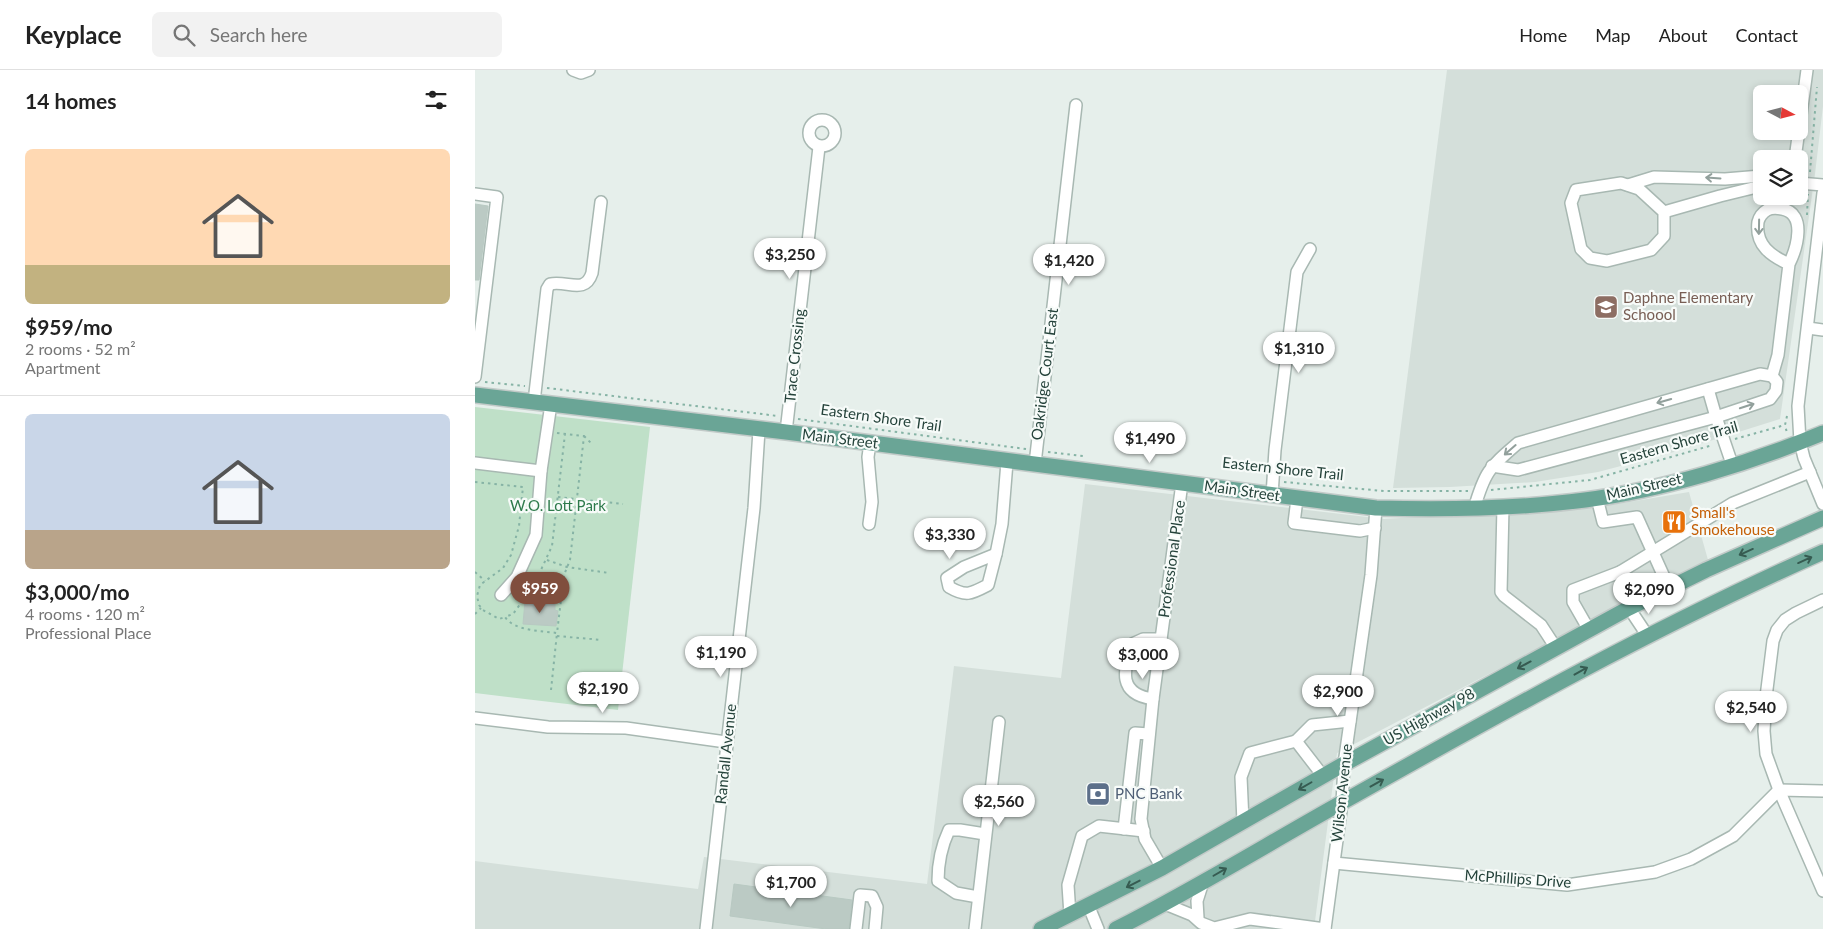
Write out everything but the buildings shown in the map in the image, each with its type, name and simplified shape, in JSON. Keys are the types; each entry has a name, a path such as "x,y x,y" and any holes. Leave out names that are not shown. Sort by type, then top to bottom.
{"main road":[{"name":"Main Street","path":"475,395 759,430 787,425 870,443 1007,462 1036,457 1182,483 1273,488 1297,499 1376,508 1475,509 1597,498 1660,485 1732,464 1823,433"},
{"name":"US Highway 98","path":"1041,929 1163,868 1344,764 1635,605 1823,518"},
{"path":"1116,929 1165,904 1342,803 1647,635 1823,552"}],"street":[{"path":"573,70 581,73 589,70"},
{"path":"1796,150 1807,70"},
{"name":"Oakridge Court East","path":"1036,457 1076,105"},
{"name":"Trace Crossing","path":"787,425 819,146"},
{"path":"1628,185 1654,177 1725,179 1753,177"},
{"path":"1621,183 1639,189 1664,212 1664,236 1651,250 1607,261 1590,258 1581,249 1571,203 1576,190 1621,183"},
{"path":"1808,183 1823,185"},
{"path":"1664,212 1753,188"},
{"path":"475,194 497,197 479,379"},
{"path":"1823,194 1798,406 1800,442 1823,504"},
{"path":"534,402 547,289 550,284 581,286 586,285 590,281 601,202"},
{"path":"1771,376 1778,355 1786,305 1789,264 1797,240 1795,217 1788,210 1776,208 1765,211 1759,219 1757,231 1761,244 1775,258 1789,264"},
{"path":"1273,488 1297,272 1310,249"},
{"path":"1808,328 1823,330"},
{"path":"1475,509 1483,480 1492,466 1518,443 1760,374 1771,376 1777,382 1776,391 1770,399 1716,416 1518,470 1492,466"},
{"path":"1708,389 1732,464"},
{"path":"501,595 517,577 536,535 541,471 551,404"},
{"name":"Randall Avenue","path":"706,929 753,518 759,430"},
{"path":"869,524 871,502 868,458 870,443"},
{"path":"995,554 1002,524 1007,462"},
{"path":"475,463 541,471"},
{"path":"1589,630 1573,602 1573,590 1620,572 1733,503 1810,472"},
{"name":"Professional Place","path":"1163,868 1145,839 1141,819 1153,699 1182,483"},
{"path":"1597,498 1603,522 1637,517 1669,588"},
{"path":"1297,499 1294,523 1360,531 1375,528"},
{"path":"1503,507 1501,592 1541,625 1556,648"},
{"name":"Wilson Avenue","path":"1325,929 1342,803 1344,764 1371,574 1376,508"},
{"path":"1620,572 1647,635"},
{"path":"1823,600 1785,620 1777,630 1773,641 1764,732 1766,754 1779,790 1823,891"},
{"path":"1153,699 1139,697 1132,690 1125,679 1125,666 1132,644 1143,639 1161,639"},
{"path":"475,718 548,727 626,728 726,742"},
{"path":"1243,822 1241,777 1250,753 1296,741 1312,725 1350,721"},
{"path":"975,929 999,722"},
{"path":"1124,829 1135,733 1149,734"},
{"path":"1296,741 1323,776"},
{"path":"1779,790 1823,791"},
{"name":"McPhillips Drive","path":"1334,863 1567,885 1655,872 1691,859 1733,836 1779,790"},
{"path":"1070,915 1069,885 1082,836 1099,826 1144,831"},
{"path":"978,897 956,893 938,881 938,870 941,848 949,830 985,834"},
{"path":"1197,918 1197,901 1203,882"},
{"path":"856,929 860,895 872,896 877,907 875,929"},
{"path":"1165,904 1197,918 1201,923 1214,928 1250,919 1325,929"},
{"path":"1089,906 1099,929"}],"path":[{"name":"Eastern Shore Trail","path":"479,379 787,425 1036,457 1086,456"},
{"name":"Eastern Shore Trail","path":"1273,488 1384,491 1480,490 1590,480 1785,425"},
{"path":"547,432 585,436 591,443"},
{"path":"475,482 523,487 519,526 511,555 503,568 480,585 476,595 481,608 490,616 505,618 513,614 527,596 547,560 552,546 565,434"},
{"path":"551,690 561,601 569,560 585,436"},
{"path":"558,497 623,504"},
{"path":"547,560 567,567 609,573"},
{"path":"475,572 485,581"},
{"path":"527,596 561,601"},
{"path":"475,614 481,608"},
{"path":"505,618 508,622 517,626 557,635 602,640"}],"shaded area":[{"name":"Daphne Elementary Schoool","path":"1447,70 1823,70 1823,106 1815,174 1780,419 1678,451 1598,472 1535,482 1393,488"},
{"path":"1085,484 1384,519 1611,505 1689,492 1708,560 1337,753 1314,929 475,929 475,861 698,889 704,857 927,884 954,666 1061,678"}],"green space":[{"name":"W.O. Lott Park","path":"475,407 650,427 618,710 475,693"}],"place":[{"name":"Daphne Elementary Schoool","path":"1606,307"},
{"name":"Small's Smokehouse","path":"1674,522"},
{"name":"PNC Bank","path":"1098,794"}]}
